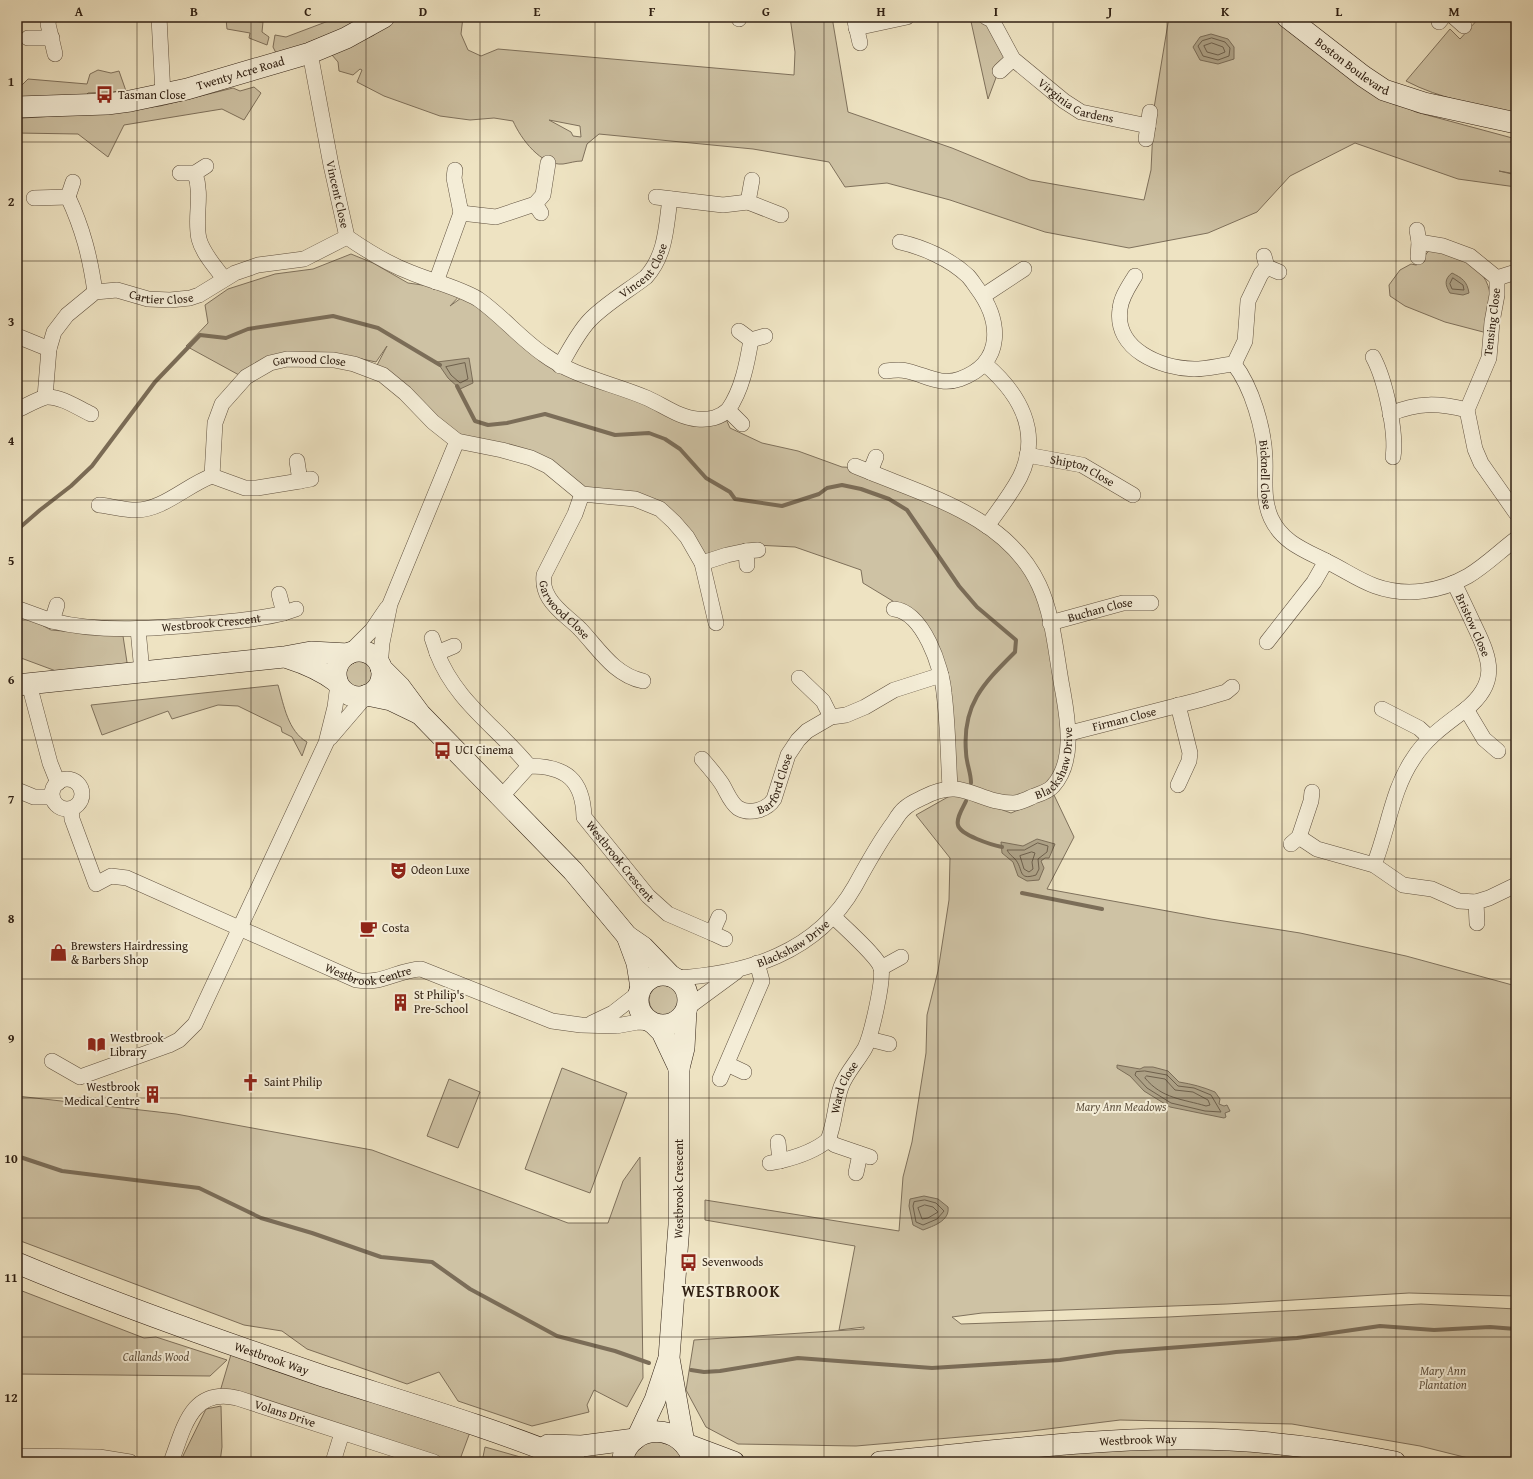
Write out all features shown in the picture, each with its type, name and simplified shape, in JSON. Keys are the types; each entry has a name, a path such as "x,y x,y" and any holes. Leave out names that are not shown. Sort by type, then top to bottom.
{"street":[{"path":"49,17 48,24 54,54"},
{"path":"159,17 163,95"},
{"name":"Twenty Acre Road","path":"17,107 107,104 163,95 241,75 310,53 346,38 384,17"},
{"path":"860,43 855,23 907,17"},
{"name":"Virginia Gardens","path":"986,17 992,20 1013,59 1064,102 1081,112 1148,126"},
{"name":"Boston Boulevard","path":"1287,17 1363,76 1384,90 1424,103 1516,123"},
{"name":"Boston Boulevard","path":"1308,17 1388,81 1424,103"},
{"path":"28,38 52,38"},
{"name":"Vincent Close","path":"310,53 331,165 347,237 370,253 411,273 478,298 542,354 560,366 645,398 686,417 696,419 712,419 721,416 728,410"},
{"path":"1000,71 1013,59"},
{"path":"461,213 496,217 538,209 543,195 548,163"},
{"path":"436,282 461,213 454,178 455,170"},
{"path":"194,171 200,196 199,237 207,255 224,279"},
{"path":"748,202 752,180"},
{"path":"45,397 49,349 54,332 59,324 76,307 95,292 87,247 80,221 68,196 73,182"},
{"path":"33,199 68,196"},
{"name":"Vincent Close","path":"560,366 589,321 646,277 652,270 662,252 663,198 723,205 748,202 783,216"},
{"name":"Cartier Close","path":"95,292 117,290 148,299 181,300 199,295 234,273 258,265 304,259 347,237"},
{"path":"884,372 901,370 940,382 960,379 985,364 994,344 995,324 993,315 983,296 968,276 940,257 914,245 899,242"},
{"name":"Tensing Close","path":"1418,243 1443,246 1470,256 1497,278"},
{"path":"1136,274 1123,297 1119,318 1121,328 1133,347 1154,360 1178,367 1202,368 1234,364 1245,341 1248,301 1261,274 1270,265"},
{"path":"983,296 1024,269"},
{"name":"Tensing Close","path":"1497,278 1516,272"},
{"name":"Tensing Close","path":"1467,410 1489,358 1492,322 1497,295 1497,278"},
{"path":"739,330 751,340"},
{"path":"17,336 49,349"},
{"path":"751,340 765,336"},
{"path":"742,424 728,410 739,388 745,370 751,340"},
{"path":"1373,357 1381,375 1390,414 1394,440 1393,457"},
{"name":"Garwood Close","path":"212,476 215,424 222,404 246,377 270,363 286,359 334,360 373,370 383,375 405,393 433,422 458,441 502,450 531,458 548,466 582,494 574,514 544,575 543,586 550,599 560,612 579,628 612,665 626,676 644,680"},
{"path":"985,364 997,374 1018,400 1027,426 1027,455 1020,476 1014,488 987,526"},
{"name":"Bicknell Close","path":"1234,364 1249,388 1263,438 1266,458 1265,499 1270,517 1275,526 1289,541 1374,586 1397,592 1427,591 1454,583 1486,563 1516,539"},
{"path":"17,410 45,397 55,398 91,414"},
{"path":"1390,414 1409,407 1436,404 1467,410 1473,442 1481,463 1516,513"},
{"path":"326,743 367,696 378,687 380,681 382,643 390,604 458,441"},
{"name":"Shipton Close","path":"1027,455 1082,465 1135,495"},
{"path":"870,472 876,457"},
{"path":"96,505 125,510 147,509 157,505 198,481 212,476 245,488 257,488 306,480 297,461"},
{"name":"Blackshaw Drive","path":"687,1010 740,970 788,952 822,929 834,917 849,897 885,834 904,808 931,793 950,787 969,791 1004,802 1016,803 1042,794 1053,786 1061,772 1066,757 1070,733 1050,622 1043,596 1034,576 1022,558 987,526 968,513 855,466"},
{"path":"582,494 635,499 660,510 674,522 687,537 702,563 717,624"},
{"path":"702,563 727,555 750,555"},
{"path":"1265,643 1314,582 1326,561"},
{"name":"Bristow Close","path":"1374,864 1401,782 1413,758 1430,738 1466,709 1483,689 1489,671 1490,662 1487,652 1454,583"},
{"name":"Westbrook Crescent","path":"19,610 52,621 74,625 138,629 259,618 290,611 279,594"},
{"name":"Buchan Close","path":"1050,622 1123,603 1152,603"},
{"path":"52,1061 80,1077 179,1040 195,1024 241,929 326,743 335,707 338,663 372,630 390,604"},
{"path":"52,621 57,605"},
{"path":"891,609 908,613 920,626 930,644 941,676 944,692 950,787"},
{"path":"138,629 142,672"},
{"path":"432,638 447,676 465,701 519,753 529,766 502,796"},
{"path":"437,653 454,646"},
{"path":"17,790 34,797 55,790 67,779 76,782 80,786 83,795 82,800 76,807 66,810 57,806 55,790 50,763 23,685 284,657 311,652 348,654 364,652 377,660 381,668 400,687 420,714 502,796 573,871 627,936 643,947 685,987 689,1001 687,1010 676,1022 669,1025 653,1023 646,1018 639,1006 641,990 637,963 627,936"},
{"path":"284,657 319,669 337,683 342,690 353,697 367,696 391,700 420,714"},
{"name":"Barford Close","path":"703,758 722,784 730,799 738,808 748,811 762,810 774,799 788,755 798,740 818,724 831,717 858,711 894,690 941,676"},
{"path":"799,677 822,701 831,717"},
{"name":"Firman Close","path":"1070,733 1178,706 1226,692 1232,687"},
{"path":"1177,787 1189,761 1190,753 1178,706"},
{"path":"1381,708 1419,728 1430,738"},
{"path":"1466,709 1484,739 1498,751"},
{"name":"Westbrook Crescent","path":"529,766 545,766 557,769 568,776 579,788 583,800 584,817 648,896 668,914 718,936 719,917"},
{"path":"1312,792 1311,801 1295,841 1317,849 1374,864 1403,886 1432,890 1459,900 1476,902 1489,898 1516,885"},
{"name":"Westbrook Centre","path":"71,809 72,819 96,884 110,876 126,878 356,980 375,981 404,971 421,969 552,1021 616,1026 638,1022 653,1023"},
{"path":"1476,902 1477,923"},
{"path":"834,917 870,954 880,968 901,957"},
{"path":"720,1079 762,981 756,963"},
{"name":"Ward Close","path":"828,1140 844,1080 869,1039 879,987 880,968"},
{"name":"Blackshaw Drive","path":"673,977 740,970"},
{"path":"590,1025 613,1013 641,990 647,981 662,975 673,977"},
{"name":"Westbrook Crescent","path":"679,1068 684,1048 687,1010"},
{"name":"Westbrook Crescent","path":"622,1462 627,1447 636,1438 655,1400 669,1358 679,1225 681,1082 679,1068 662,1032 653,1023"},
{"path":"869,1039 889,1044"},
{"path":"727,1064 744,1072"},
{"path":"778,1142 775,1162 800,1155 822,1146 828,1140 835,1145 865,1156 856,1173"},
{"name":"Westbrook Way","path":"17,1263 184,1327 322,1375 530,1443 575,1462"},
{"name":"Westbrook Crescent","path":"669,1358 688,1450"},
{"name":"Volans Drive","path":"171,1462 192,1412 202,1402 218,1396 237,1398 434,1462"},
{"name":"Westbrook Way","path":"530,1443 582,1446 636,1438 650,1432 663,1431 674,1435 688,1450"},
{"path":"333,1462 342,1433"},
{"name":"Westbrook Way","path":"880,1462 1098,1442 1182,1439 1245,1441 1309,1447 1395,1462"},
{"path":"688,1450 734,1462"},
{"path":"17,1456 51,1459 99,1457 130,1462"}],"green space":[{"path":"339,17 363,17 364,20 277,55 273,47 275,35 286,37"},
{"path":"393,17 463,17 461,34 468,50 481,56 498,49 794,75 795,52 790,17 832,17 848,112 952,148 1030,180 1144,200 1151,170 1154,108 1169,17 1282,17 1377,94 1416,112 1516,139 1516,174 1499,171 1516,175 1516,187 1458,179 1355,143 1290,176 1257,212 1208,233 1129,248 1045,232 950,200 887,183 845,187 829,162 753,149 599,134 587,144 582,161 563,164 547,161 533,150 521,136 513,121 494,118 470,120 440,116 384,96 357,82 362,70 360,69 353,75 339,71 338,62 332,55 374,35","holes":["549,120 580,126 581,137 573,136 571,132"]},
{"path":"970,17 990,17 1013,59 997,75 988,99"},
{"path":"1478,17 1516,17 1516,113 1446,97 1406,81 1450,29 1460,39 1479,18"},
{"path":"226,19 263,22 262,32 269,37 267,45 249,38 250,33 227,29"},
{"path":"98,70 111,73 119,71 126,91 88,93 83,99 17,98 17,85 21,86 28,79 87,84 90,74"},
{"path":"254,87 261,93 244,120 222,109 124,125 108,157 78,134 17,133 17,120 23,118 102,113 160,106 233,88 240,91"},
{"path":"1432,248 1469,263 1477,269 1483,277 1488,285 1490,296 1487,333 1445,322 1405,306 1390,296 1389,285 1400,270 1411,264 1416,265 1423,262 1426,254"},
{"path":"351,254 373,263 408,283 464,291 450,306 468,293 560,365 644,401 726,419 730,428 762,443 798,451 842,467 865,468 968,513 1022,558 1050,623 1070,733 1061,772 1042,794 1016,803 950,787 932,659 896,603 863,583 861,570 795,547 755,545 702,563 660,509 582,494 531,458 457,441 375,369 387,346 376,362 334,353 239,375 186,346 208,323 205,305 228,289 275,274 313,269"},
{"path":"17,612 51,630 123,636 128,669 56,671 21,658 17,659"},
{"path":"359,661 368,665 372,674 368,683 359,687 350,683 346,674 350,665"},
{"path":"278,685 291,725 307,742 302,756 292,737 282,732 281,727 238,706 218,705 172,719 168,711 102,735 91,705"},
{"name":"Mary Ann Meadows","path":"955,793 1011,813 1054,795 1074,837 1047,889 1211,919 1300,933 1406,956 1516,986 1516,1296 1409,1293 1227,1304 982,1313 952,1317 961,1324 1168,1317 1421,1304 1516,1309 1516,1462 1484,1462 1420,1446 1292,1424 1120,1420 1031,1431 856,1446 738,1444 706,1427 686,1390 694,1340 864,1329 864,1327 839,1330 855,1246 705,1220 705,1200 899,1231 903,1177 912,1142 926,1053 927,1015 938,971 949,900 950,858 916,815"},
{"path":"664,985 670,986 678,994 678,1006 670,1014 664,1015 658,1014 650,1006 649,1000 650,994 658,986"},
{"path":"562,1068 627,1093 590,1193 525,1169"},
{"path":"449,1079 480,1092 458,1148 427,1136"},
{"path":"17,1096 176,1114 372,1150 568,1223 608,1223 623,1181 640,1157 643,1378 627,1407 594,1390 587,1405 589,1412 532,1426 458,1401 439,1372 407,1384 307,1349 282,1331 244,1325 18,1240"},
{"name":"Callands Wood","path":"17,1289 144,1338 156,1337 227,1360 210,1376 17,1374"},
{"path":"232,1351 473,1424 459,1462 427,1462 219,1395"},
{"path":"221,1406 222,1447 220,1462 180,1462 206,1409"},
{"path":"653,1440 676,1447 684,1462 630,1462 638,1447"},
{"path":"1146,1446 1216,1446 1359,1462 936,1462"},
{"path":"485,1447 538,1462 482,1462"}],"water":[{"path":"1211,34 1228,39 1234,47 1234,59 1218,64 1200,60 1193,47 1200,37"},
{"path":"1452,273 1464,280 1469,293 1463,295 1450,293 1446,282"},
{"path":"469,358 473,383 460,389 448,378 437,362"},
{"path":"1037,839 1055,844 1049,858 1045,858 1041,861 1044,868 1039,880 1027,881 1018,876 1013,862 1002,853 1001,842 1023,846"},
{"path":"1117,1065 1140,1069 1144,1067 1153,1067 1168,1071 1179,1082 1215,1092 1220,1099 1219,1104 1224,1106 1227,1105 1230,1111 1225,1113 1226,1117 1224,1118 1170,1107 1144,1091 1130,1076 1117,1068"},
{"path":"924,1196 938,1199 948,1207 948,1212 944,1219 940,1222 923,1230 913,1225 909,1206 910,1199"}],"waterway":[{"path":"17,530 71,486 92,466 155,382 200,335 226,338 248,329 333,316 378,328 440,365"},
{"path":"457,386 475,421 488,425 507,423 545,414 615,435 649,433 665,439 680,449 706,478 730,492 735,499 782,506 819,494 827,488 842,485 861,489 889,499 907,510 959,586 977,607 1016,640 1015,652 985,685 977,696 972,707 966,735 966,756 971,783"},
{"path":"966,801 958,819 960,829 970,836 1002,847"},
{"path":"1022,893 1102,909"},
{"path":"17,1156 62,1171 199,1188 261,1218 312,1233 381,1257 432,1262 470,1289 557,1336 615,1351 649,1363"},
{"path":"691,1370 704,1372 720,1371 798,1358 932,1368 1060,1360 1116,1352 1297,1338 1380,1326 1434,1330 1490,1327 1516,1329"}],"place":[{"name":"Tasman Close","path":"105,95"},
{"name":"UCI Cinema","path":"442,750"},
{"name":"Odeon Luxe","path":"398,870"},
{"name":"Costa","path":"369,928"},
{"name":"Brewsters Hairdressing & Barbers Shop","path":"58,953"},
{"name":"St Philip's Pre-School","path":"401,1002"},
{"name":"Westbrook Library","path":"97,1045"},
{"name":"Saint Philip","path":"251,1082"},
{"name":"Westbrook Medical Centre","path":"153,1094"},
{"name":"Sevenwoods","path":"689,1262"}],"district":[{"name":"WESTBROOK","path":"731,1291"}],"park label":[{"name":"Mary Ann Plantation","path":"1443,1378"}]}
